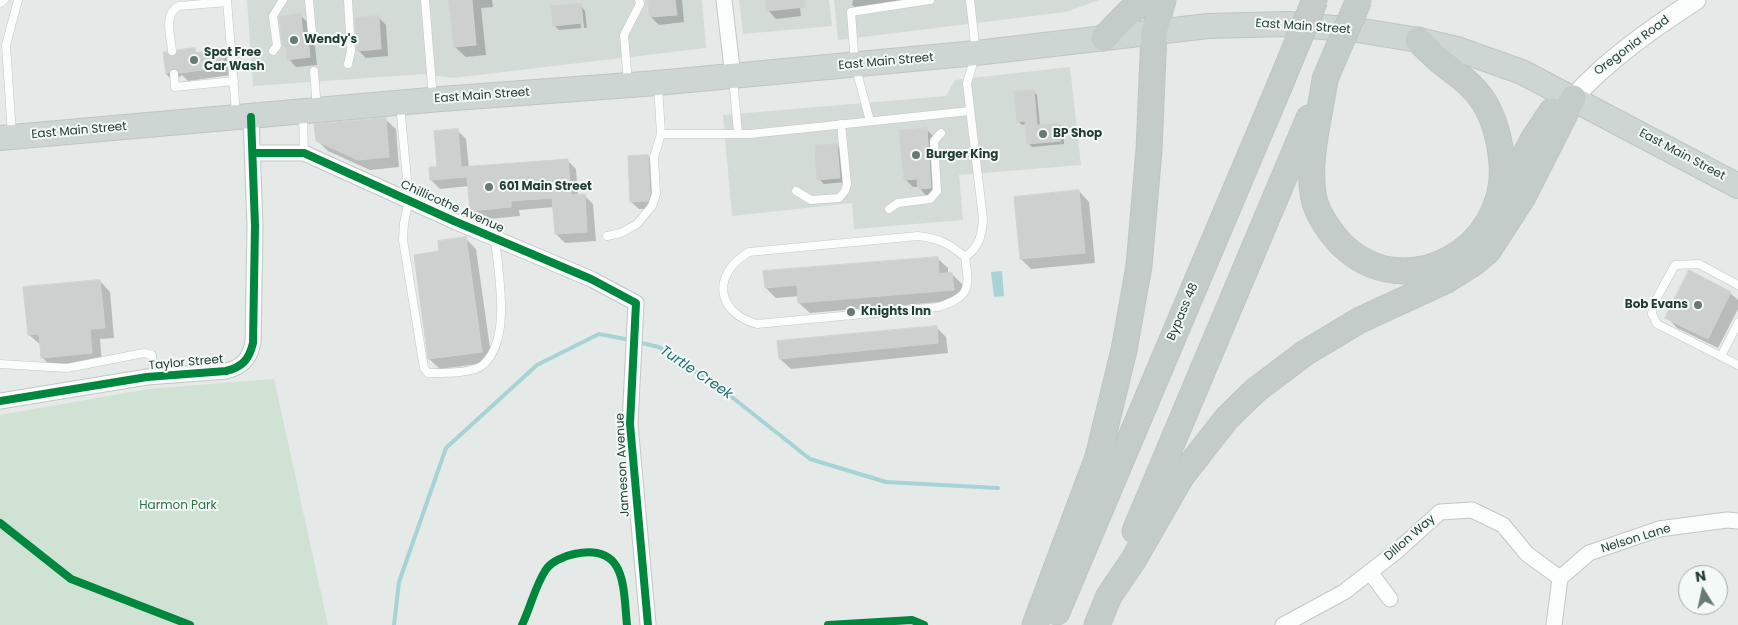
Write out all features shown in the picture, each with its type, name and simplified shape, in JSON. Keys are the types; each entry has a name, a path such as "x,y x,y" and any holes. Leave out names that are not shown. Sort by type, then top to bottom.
{"highway":[{"path":"1104,38 1127,14 1145,0"},
{"path":"1035,625 1096,464 1124,350 1139,266 1144,222 1154,32 1163,0"},
{"name":"Bypass 48","path":"1052,625 1315,0"},
{"path":"1097,625 1359,0"},
{"path":"1418,40 1471,85 1483,101 1496,127 1500,143 1503,176 1502,191 1493,214"},
{"path":"1326,79 1311,165 1315,201 1323,220 1334,237 1351,253 1371,264 1397,270 1428,268 1447,261 1467,248 1483,231 1550,113 1573,98"},
{"path":"1109,596 1134,559 1181,477 1227,418 1256,390 1288,365 1342,330 1445,281 1475,262 1488,251 1523,197 1573,98"}],"main road":[{"name":"East Main Street","path":"6,138 433,100 733,76 976,53 1154,32 1248,24 1288,24 1357,30 1418,40 1457,49 1522,72 1738,186"}],"street":[{"path":"724,0 733,76"},
{"name":"Oregonia Road","path":"1573,98 1599,70 1696,0"},
{"name":"Taylor Street","path":"0,401 154,376 231,370 245,363 253,343 255,226 254,152 244,117"},
{"name":"Chillicothe Avenue","path":"254,152 304,153 495,238 591,278 636,303"},
{"name":"Jameson Avenue","path":"636,303 637,317 630,424 648,625"},
{"name":"Dillon Way","path":"1283,625 1344,592 1440,512 1472,510 1503,525 1527,554 1560,578"},
{"name":"Nelson Lane","path":"1560,578 1589,553 1659,529 1727,520 1738,521"},
{"path":"1370,572 1390,599"},
{"path":"1554,625 1560,578"}],"lane":[{"path":"0,3 4,0"},
{"path":"6,138 6,45 18,0"},
{"path":"273,51 277,46 273,16 284,0"},
{"path":"309,0 312,33 318,38"},
{"path":"348,0 351,50 348,64"},
{"path":"425,0 433,100"},
{"path":"628,85 624,35 640,4 639,0"},
{"path":"870,121 855,64 851,12 930,0"},
{"path":"965,257 975,250 982,236 983,220 967,83 976,53 970,0"},
{"path":"172,51 169,16 172,9 179,6 227,1 234,81 244,117"},
{"path":"304,153 314,71"},
{"path":"174,74 176,87 234,81"},
{"path":"733,76 738,133"},
{"path":"607,236 621,234 637,224 652,206 656,194 654,156 661,134 657,83"},
{"path":"400,103 409,200 404,223 403,240 424,368 428,373 473,370 484,365 493,351 502,318 495,238"},
{"path":"661,134 750,134 970,111"},
{"path":"796,191 811,200 840,198 845,191 847,184 841,124"},
{"path":"889,209 898,203 930,199 934,196 937,191 934,141 941,133"},
{"path":"918,236 937,238 953,246 965,257 967,285 964,295 958,300 938,308 757,324 744,320 732,312 726,303 723,290 725,273 736,260 749,252 918,236"},
{"path":"1738,285 1699,264 1675,265 1653,305 1652,314 1657,324 1738,365"},
{"path":"1721,356 1738,323"},
{"path":"0,364 67,368 144,353 152,355 154,376"}],"shaded area":[{"path":"247,0 702,0 706,48 453,78 424,74 253,86"},
{"path":"739,0 829,0 832,26 743,34"},
{"path":"834,0 1099,0 1066,12 838,40"},
{"path":"1070,67 1081,165 959,175 963,220 854,229 852,203 732,216 723,115 946,96 955,80"}],"green space":[{"name":"Harmon Park","path":"274,379 328,625 0,625 0,415 148,389"}],"water":[{"path":"1002,271 1004,296 994,297 991,272"}],"building":[{"path":"449,0 472,0 476,45 454,47"},
{"path":"648,0 675,0 677,15 650,17"},
{"path":"766,0 805,0 805,7 767,11"},
{"path":"581,4 582,23 553,26 551,6"},
{"name":"Wendy's","path":"301,14 303,36 308,37 310,57 287,60 286,45 283,45 279,17"},
{"path":"379,16 381,49 357,51 355,18"},
{"name":"Spot Free Car Wash","path":"195,48 195,53 222,49 224,67 180,73 173,68 166,75 163,52 173,56 178,50"},
{"path":"1034,90 1037,125 1059,123 1061,141 1027,144 1025,121 1017,122 1014,92"},
{"path":"386,118 389,157 358,160 316,141 314,124"},
{"name":"Burger King","path":"927,128 931,188 918,189 917,179 904,180 899,131"},
{"path":"458,129 461,167 568,159 571,195 585,194 587,232 555,234 552,198 511,201 511,207 470,211 467,177 430,180 429,167 437,167 434,131"},
{"path":"837,144 840,178 817,180 815,146"},
{"path":"648,155 650,194 648,201 630,202 628,156"},
{"path":"1079,190 1085,253 1020,259 1014,197"},
{"path":"466,237 482,352 428,359 414,255 439,251 438,241"},
{"path":"938,257 939,274 952,272 954,290 798,303 797,285 765,288 763,271"},
{"name":"Bob Evans","path":"1689,270 1731,292 1708,339 1665,318"},
{"path":"100,280 105,328 90,329 92,353 41,358 39,334 28,335 23,287"},
{"path":"937,326 938,343 779,359 777,341"}],"waterway":[{"name":"Turtle Creek","path":"394,625 399,582 446,448 537,365 599,334 630,340"},
{"name":"Turtle Creek","path":"637,342 659,347 728,394 810,459 886,482 998,488"}],"cycle path":[{"path":"0,401 147,377 226,371 244,362 253,343 255,226 251,117"},
{"path":"254,153 304,153 454,221 591,279 636,303 630,424 648,625"},
{"path":"0,523 71,579 190,625"},
{"path":"522,625 541,577 547,568 566,556 591,552 604,555 613,562 619,571 627,625"},
{"path":"828,625 912,620 924,625"}],"place":[{"name":"Wendy's","path":"294,40"},
{"name":"Spot Free Car Wash","path":"194,60"},
{"name":"BP Shop","path":"1043,134"},
{"name":"Burger King","path":"916,155"},
{"name":"601 Main Street","path":"489,187"},
{"name":"Bob Evans","path":"1698,305"},
{"name":"Knights Inn","path":"851,312"}]}
